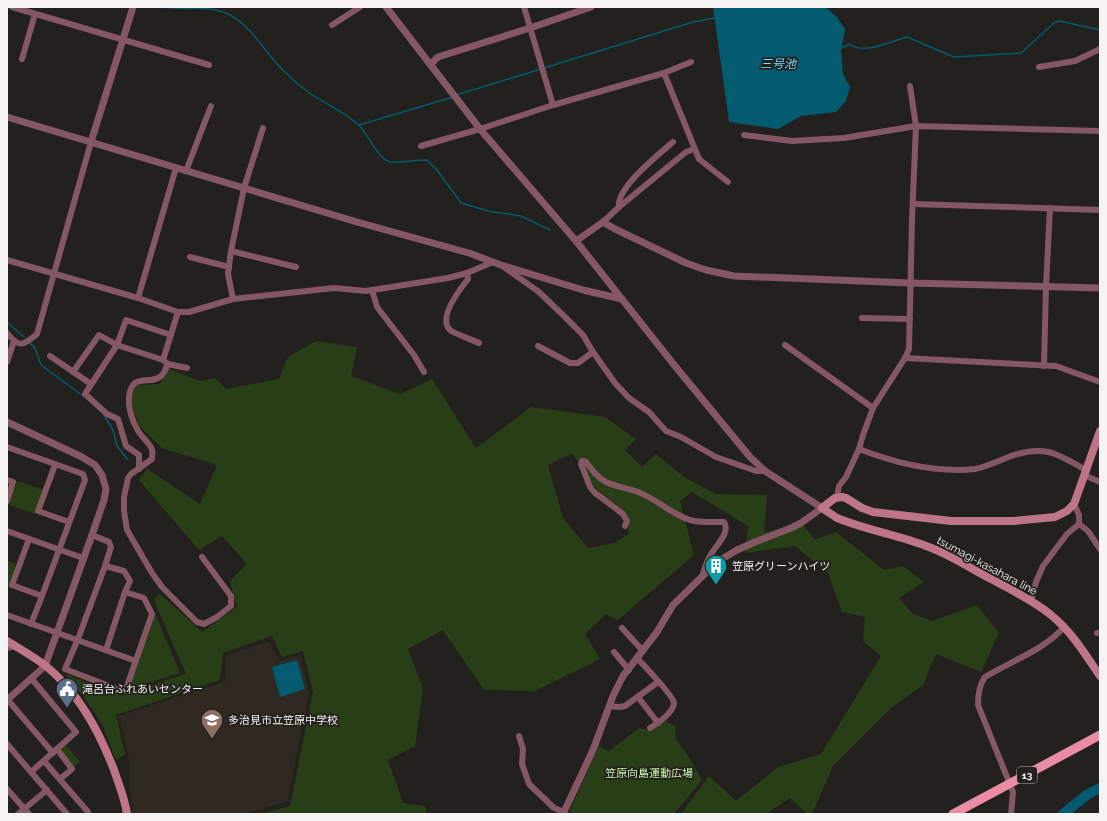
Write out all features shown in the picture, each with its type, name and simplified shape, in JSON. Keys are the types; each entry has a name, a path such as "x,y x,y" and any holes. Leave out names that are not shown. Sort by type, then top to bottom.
{"main road":[{"path":"1074,504 1085,473 1097,450 1100,431"},
{"path":"822,508 837,497"},
{"name":"tsumagi-kasahara line","path":"837,497 846,498 862,508 873,512 951,521 1014,521 1054,517 1068,511 1074,504"},
{"name":"tsumagi-kasahara line","path":"822,508 837,518 899,536 928,547 956,560 1031,601 1051,615 1064,627 1076,641 1100,676"},
{"path":"7,641 11,647 45,666 67,686 90,719 106,750 126,804 127,814"},
{"name":"13","path":"953,814 1100,735"}],"street":[{"path":"12,7 208,66"},
{"path":"7,333 14,341 21,344 27,343 37,334 91,142 133,7"},
{"path":"332,25 360,7"},
{"path":"386,7 480,129 576,241 750,457 765,471 822,508 791,528 755,542 717,562 673,605 657,632 620,682 609,706 593,750 564,813 554,808 529,784 522,764 523,749 519,736"},
{"path":"524,7 553,104"},
{"path":"431,64 438,57 591,7"},
{"path":"22,59 35,14"},
{"path":"1039,67 1075,61 1100,49"},
{"path":"421,146 480,129 553,104 664,73 691,62"},
{"path":"664,73 699,159 728,182"},
{"path":"837,497 839,486 846,477 859,449 873,408 905,358 909,349 916,126 910,86"},
{"path":"186,171 211,106"},
{"path":"7,117 357,222 469,253 501,265 583,290 622,299"},
{"path":"744,135 792,141 844,138 916,126 1100,131"},
{"path":"233,300 228,274 231,251 244,188 263,128"},
{"path":"619,207 618,202 631,180 673,142"},
{"path":"576,241 603,222 686,152 694,149"},
{"path":"138,298 176,168"},
{"path":"913,204 1100,210"},
{"path":"1044,366 1050,208"},
{"path":"603,222 686,263 720,274 749,278 1100,288"},
{"path":"231,251 296,267"},
{"path":"190,257 229,267"},
{"path":"7,260 138,298 178,312 189,312 233,300 334,288 366,291 448,278 493,262"},
{"path":"501,265 539,292 583,335 615,383 629,398 649,412 666,431 681,437 716,458 756,471 765,471"},
{"path":"467,272 468,279 458,291 447,314 446,323 450,331 479,343"},
{"path":"372,290 378,307 414,355 424,372"},
{"path":"178,312 162,375 156,379 141,380 134,384 129,392 128,402 133,422 152,449 152,459 131,474 128,478 125,490 124,511 127,530 152,573 162,587 197,622 204,624 217,617 231,606 231,596 202,557"},
{"path":"862,318 910,319"},
{"path":"139,468 139,455 126,446 118,419 107,414 85,394 117,346 126,320 171,335"},
{"path":"73,372 99,335 117,346 187,368"},
{"path":"7,362 14,341"},
{"path":"785,345 873,408"},
{"path":"538,346 570,363 578,363 593,352"},
{"path":"50,356 91,384"},
{"path":"905,358 1056,366 1100,382"},
{"path":"7,422 80,456 95,465 102,475 106,489 104,500 92,535 45,666 7,699 72,769 60,780"},
{"path":"7,447 83,474 85,480 31,624"},
{"path":"859,449 900,463 938,469 973,469 983,467 1008,457 1033,451 1048,452 1100,482"},
{"path":"625,526 627,521 623,514 594,492 590,487 581,464 582,461 586,462 594,473 606,482 639,492 676,514 691,520 703,522 724,522 726,525 721,540 705,564 702,577"},
{"path":"55,465 38,511 70,522"},
{"path":"7,480 13,482 7,501"},
{"path":"1074,504 1079,515 1079,524"},
{"path":"1079,524 1088,531 1100,549"},
{"path":"1031,601 1042,566 1067,534 1079,524"},
{"path":"7,531 83,558"},
{"path":"92,535 109,542 111,547 78,639 65,669 122,691 126,689 152,614 144,598 126,592"},
{"path":"29,539 12,585 42,596"},
{"path":"105,566 124,571 130,581 106,650"},
{"path":"7,615 78,639 136,661"},
{"path":"1012,814 1013,792 978,705 979,692 986,677 1040,646 1057,635 1064,627"},
{"path":"622,628 643,651"},
{"path":"614,652 629,670"},
{"path":"638,659 666,690 674,702 674,705 668,714 650,728"},
{"path":"31,678 76,732 31,772"},
{"path":"609,706 622,707 658,682"},
{"path":"638,697 658,723"},
{"path":"7,744 67,814"},
{"path":"44,761 88,812"},
{"path":"7,789 26,811"},
{"path":"18,814 26,811 47,790"}],"shaded area":[{"name":"多治見市立笠原中学校","path":"269,641 280,661 300,655 309,692 288,801 245,814 133,814 130,788 130,763 119,716 226,681 226,656"}],"green space":[{"path":"316,341 357,347 351,376 400,394 432,379 476,448 531,407 605,417 636,439 625,450 642,467 656,454 684,477 716,494 767,495 764,532 803,525 815,540 836,532 884,570 903,566 924,582 899,598 913,614 932,621 977,605 999,633 981,672 936,654 923,685 891,708 833,766 812,814 807,814 790,798 766,814 681,814 709,776 736,801 778,767 821,754 881,656 863,641 865,617 842,612 828,573 795,546 745,553 748,526 692,492 680,501 694,555 618,620 606,614 585,634 600,659 535,691 484,690 443,630 408,649 423,688 415,746 388,760 403,803 425,806 427,814 262,814 290,806 313,692 303,651 282,657 272,636 223,653 220,680 116,715 125,754 116,760 103,726 89,704 65,674 120,695 186,674 154,601 159,593 202,632 237,607 230,581 247,564 222,536 199,550 139,480 147,469 200,504 217,465 162,448 139,426 130,398 137,385 160,384 169,369 200,381 215,378 226,389 279,379 288,357","holes":["572,453 593,486 627,513 629,534 614,543 588,548 563,518 548,465"]},
{"path":"17,481 43,490 35,514 9,505"},
{"path":"7,561 16,564 8,587 7,586"},
{"path":"155,613 180,673 128,689"},
{"name":"笠原向島運動広場","path":"665,721 675,726 676,739 691,760 702,780 674,814 569,814 599,746 608,751 611,750 639,728 648,730"},
{"path":"66,745 80,762 73,768 59,750"}],"water":[{"name":"三号池","path":"713,7 825,7 836,16 845,29 841,51 843,74 850,87 846,101 836,112 801,116 778,129 729,122"},
{"path":"297,660 305,689 280,697 272,667"}],"waterway":[{"path":"161,7 214,10 230,15 246,27 278,65 299,85 359,125 377,151 386,160 390,162 427,160 437,170 461,203 488,211 521,216 550,230"},
{"path":"544,68 693,22 715,18"},
{"path":"842,48 849,44 855,47 870,48 907,37 954,57 1021,53 1055,22 1060,21 1100,30"},
{"path":"456,95 541,69"},
{"path":"359,125 453,97"},
{"path":"7,322 24,337"},
{"path":"30,343 35,348 41,365 83,396"},
{"path":"104,415 113,430 117,446 128,460"},
{"path":"1063,814 1088,794 1100,788"}],"place":[{"name":"笠原グリーンハイツ","path":"716,586"},
{"name":"滝呂台ふれあいセンター","path":"67,708"},
{"name":"多治見市立笠原中学校","path":"212,740"}]}
